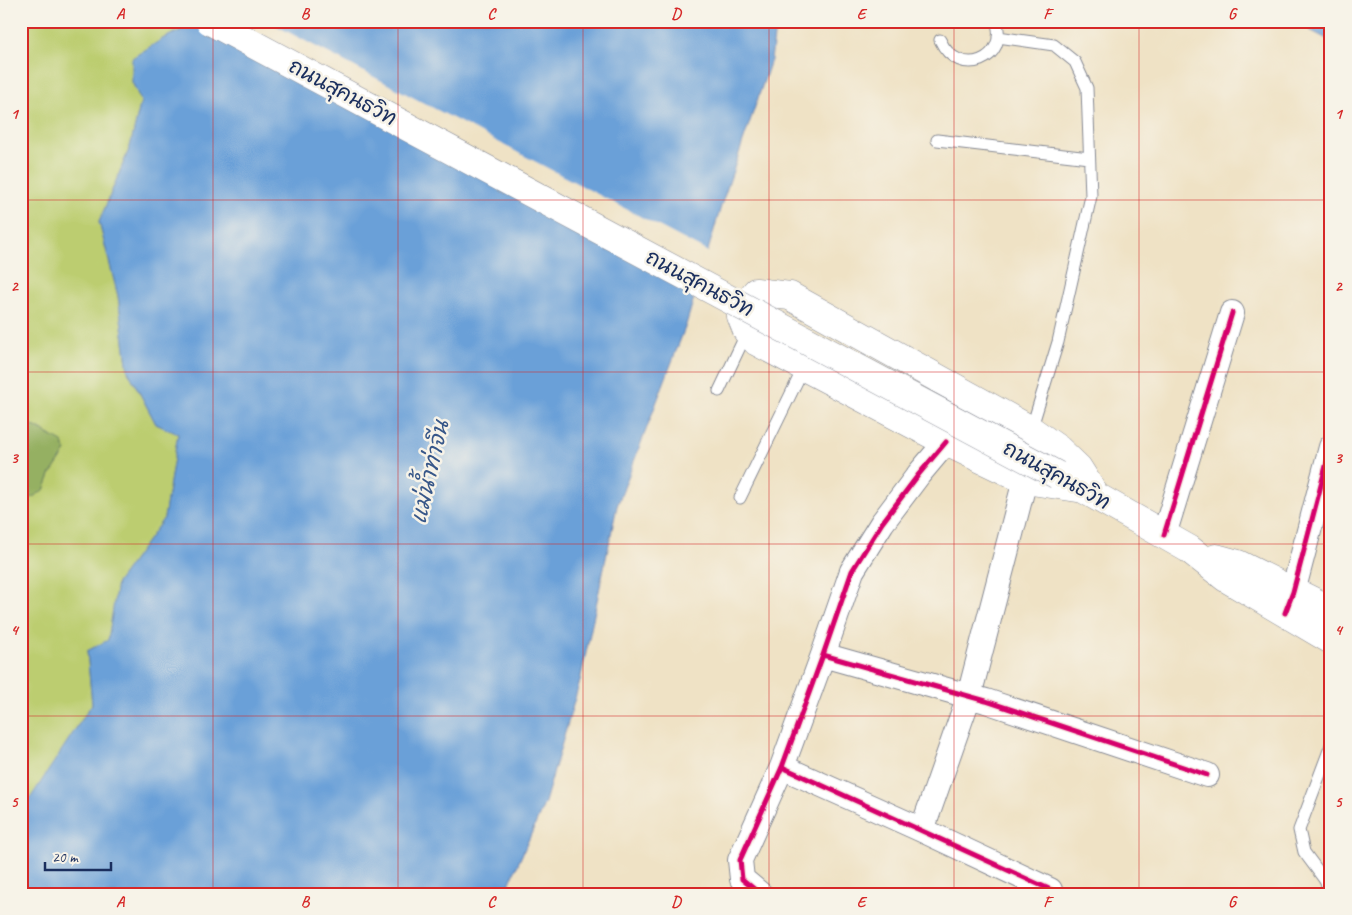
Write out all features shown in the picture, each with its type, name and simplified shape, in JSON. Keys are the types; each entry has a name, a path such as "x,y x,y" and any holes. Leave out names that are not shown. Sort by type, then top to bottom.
{"main road":[{"name":"ถนนสุคนธวิท","path":"210,21 1089,492 1188,549 1238,564 1289,602 1331,640"},
{"path":"756,292 790,296 1031,430 1058,449 1078,468 1089,492 1025,480 946,442 758,342 747,331 742,316 748,302 756,292"},
{"name":"ถนนสุคนธวิท","path":"1289,602 1331,610"}],"street":[{"path":"1164,535 1232,313"},
{"path":"760,894 742,879 740,860 782,767 852,571 882,523 946,442"},
{"path":"1289,602 1331,447"},
{"path":"922,830 969,696 1025,480"},
{"path":"823,655 986,701 1207,775"},
{"path":"782,767 1050,890"}],"lane":[{"path":"940,40 944,49 951,56 964,62 974,62 989,55 995,46 998,37 996,21"},
{"path":"998,37 1054,45 1075,62 1087,88 1091,196 1082,244 1058,342 1031,430"},
{"path":"937,140 1089,158"},
{"path":"719,391 747,331"},
{"path":"740,498 804,367"},
{"path":"1331,745 1299,830 1304,852 1331,892"}],"green space":[{"path":"21,21 202,21 164,38 132,82 141,101 130,147 99,222 118,296 128,371 156,424 178,434 164,518 117,583 109,640 87,651 92,704 31,798 21,801 21,500 33,497 44,490 50,475 66,451 52,436 21,419"},
{"path":"21,419 62,442 66,451 50,475 44,490 33,497 21,500"}],"water":[{"name":"แม่น้ำท่าจีน","path":"202,21 776,21 771,60 722,203 686,325 617,506 580,681 545,802 505,894 21,894 21,801 31,797 92,704 87,651 108,640 117,583 164,518 178,434 156,424 128,371 118,296 99,222 130,147 141,101 132,82 132,58 164,38"},
{"path":"1292,21 1331,21 1331,41"}],"pier":[{"path":"210,21 267,21 710,253 701,284"}],"cycle path":[{"path":"1164,535 1232,313"},
{"path":"760,894 742,879 740,860 782,767 852,571 882,523 946,442"},
{"path":"1285,613 1293,592 1331,447"},
{"path":"823,655 986,701 1207,775"},
{"path":"782,767 1060,894"}]}
